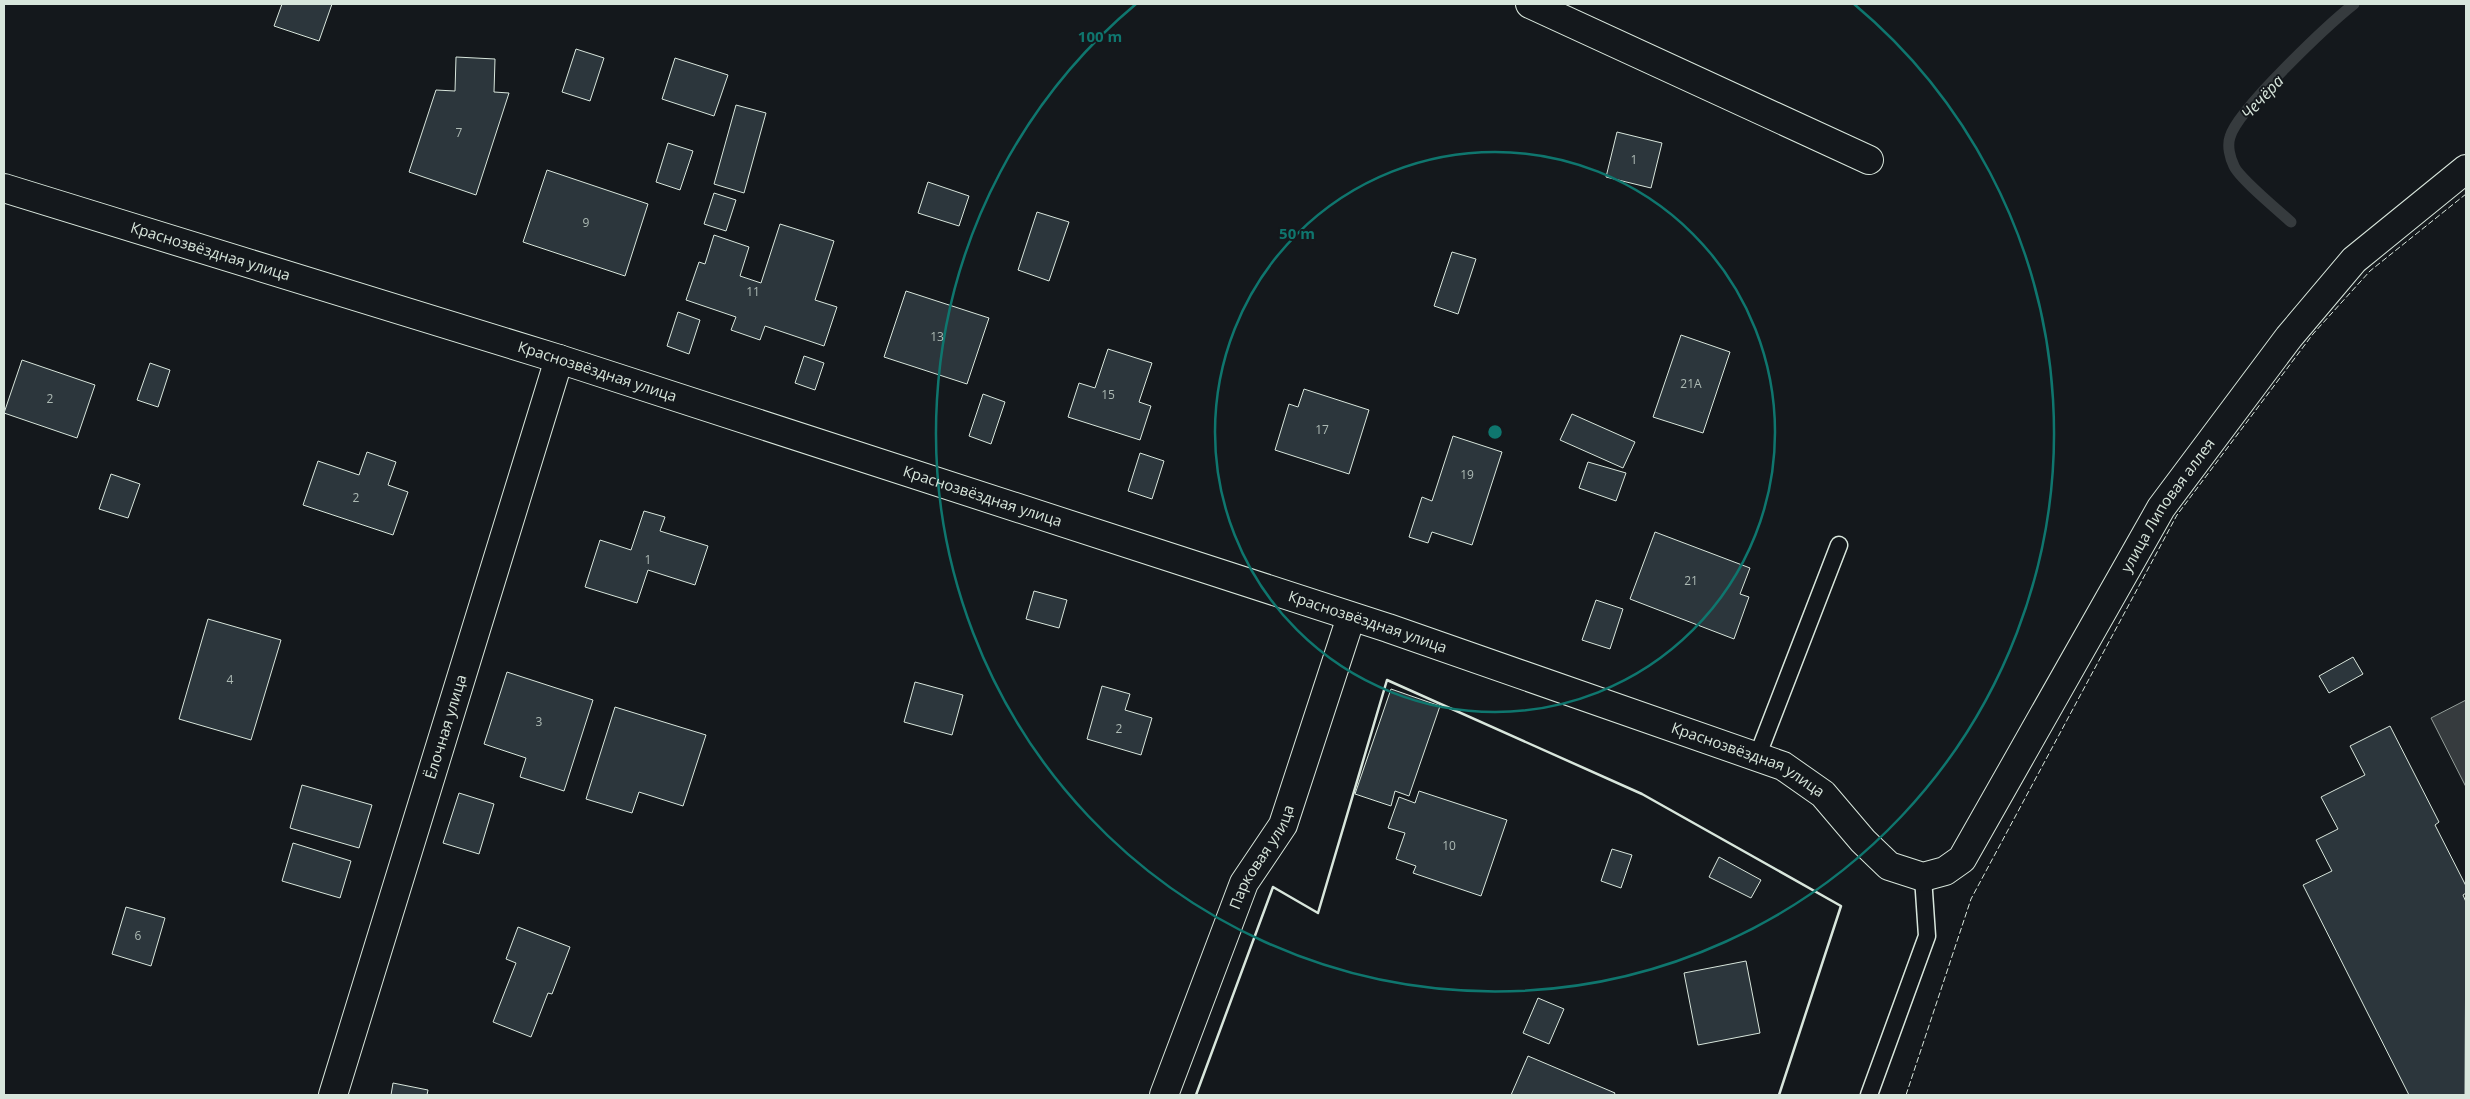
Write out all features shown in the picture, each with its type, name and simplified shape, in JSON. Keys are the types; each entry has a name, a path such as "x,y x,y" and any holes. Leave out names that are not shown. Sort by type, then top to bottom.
{"street":[{"path":"1530,4 1869,160"},
{"name":"улица Липовая аллея","path":"1922,877 1945,871 1962,859 2161,508 2289,337 2354,260 2466,169"},
{"name":"Краснозвёздная улица","path":"4,188 559,359 1351,616 1783,766 1823,794 1863,841 1889,866 1922,877"},
{"name":"Ёлочная улица","path":"333,1095 559,359"},
{"name":"Парковая улица","path":"1164,1095 1244,883 1283,825 1351,616"}],"lane":[{"path":"1757,757 1839,545"},
{"path":"1869,1095 1927,936 1922,877"}],"shaded area":[{"path":"2466,700 2466,787 2431,718"}],"building":[{"path":"282,4 332,4 319,41 274,26"},
{"path":"576,49 604,58 590,101 562,92"},
{"path":"456,57 495,59 494,92 509,93 476,195 409,172 436,90 455,91"},
{"path":"675,58 728,75 714,116 662,99"},
{"path":"736,105 766,113 744,193 714,184"},
{"path":"1617,132 1662,143 1651,188 1606,177"},
{"path":"668,143 693,151 680,190 656,182"},
{"path":"547,170 648,204 625,276 523,242"},
{"path":"928,182 969,196 959,226 918,213"},
{"path":"714,193 736,200 726,231 704,224"},
{"path":"1037,212 1069,222 1049,281 1018,270"},
{"path":"780,224 834,241 815,300 837,307 824,346 765,326 760,340 731,330 736,317 686,300 699,262 705,264 714,235 749,247 740,276 761,283"},
{"path":"1452,252 1476,259 1458,314 1434,306"},
{"path":"906,291 989,318 967,384 884,357"},
{"path":"678,312 700,320 689,354 667,346"},
{"path":"1681,335 1730,352 1703,433 1653,417"},
{"path":"1108,349 1152,363 1139,402 1151,406 1140,440 1068,417 1079,383 1095,388"},
{"path":"804,356 824,363 815,390 795,383"},
{"path":"22,360 95,385 77,438 4,413"},
{"path":"150,363 170,370 158,407 137,400"},
{"path":"1304,389 1369,410 1349,474 1275,450 1289,404 1298,407"},
{"path":"983,394 1005,402 991,444 969,436"},
{"path":"1572,414 1635,442 1623,468 1560,440"},
{"path":"1453,436 1502,452 1472,545 1432,532 1428,543 1409,537 1422,497 1432,501"},
{"path":"367,452 396,462 388,485 408,492 393,535 303,505 318,461 359,475"},
{"path":"1140,453 1164,461 1152,499 1128,491"},
{"path":"1588,462 1626,473 1616,501 1579,488"},
{"path":"111,474 140,484 128,518 99,509"},
{"path":"644,511 665,517 660,531 708,546 695,585 648,570 637,603 585,587 600,540 631,550"},
{"path":"1655,532 1750,568 1740,594 1749,597 1734,639 1630,599"},
{"path":"1034,591 1067,600 1059,628 1026,619"},
{"path":"1596,600 1623,609 1610,649 1582,640"},
{"path":"208,619 281,640 251,740 179,719"},
{"path":"2353,657 2363,674 2329,693 2319,676"},
{"path":"507,672 593,700 564,791 520,777 526,758 484,744"},
{"path":"915,682 963,695 952,735 904,722"},
{"path":"1102,686 1130,694 1125,710 1152,718 1141,755 1087,739"},
{"path":"1391,689 1440,706 1409,796 1395,791 1391,806 1355,794"},
{"path":"615,707 706,735 683,806 639,792 632,813 586,799"},
{"path":"2390,726 2439,822 2435,825 2466,886 2466,893 2463,895 2466,902 2465,1095 2409,1095 2303,885 2332,871 2316,840 2338,829 2321,797 2365,775 2350,746"},
{"path":"302,785 372,805 359,848 290,828"},
{"path":"1419,791 1507,820 1481,896 1413,873 1416,866 1396,859 1405,833 1388,828 1399,797 1415,803"},
{"path":"459,793 494,804 479,854 443,843"},
{"path":"293,843 351,861 340,898 282,881"},
{"path":"1612,849 1632,855 1621,888 1601,881"},
{"path":"1719,857 1761,880 1751,898 1709,877"},
{"path":"126,907 165,918 151,966 112,954"},
{"path":"518,927 570,947 552,994 548,993 531,1037 493,1022 516,963 506,959"},
{"path":"1746,961 1760,1033 1698,1045 1684,973"},
{"path":"1538,998 1564,1009 1549,1044 1523,1033"},
{"path":"1528,1056 1615,1093 1614,1095 1511,1095"},
{"path":"393,1083 428,1090 427,1095 391,1095"}],"waterway":[{"name":"Чечёра","path":"2291,222 2237,171 2230,156 2230,137 2236,124 2266,88 2325,29 2354,4"}],"fence":[{"path":"1906,1095 1971,899 2177,515 2313,334 2370,271 2466,194"}],"wall":[{"path":"1196,1095 1273,887 1318,913 1387,680 1642,794 1841,906 1779,1095"}]}
